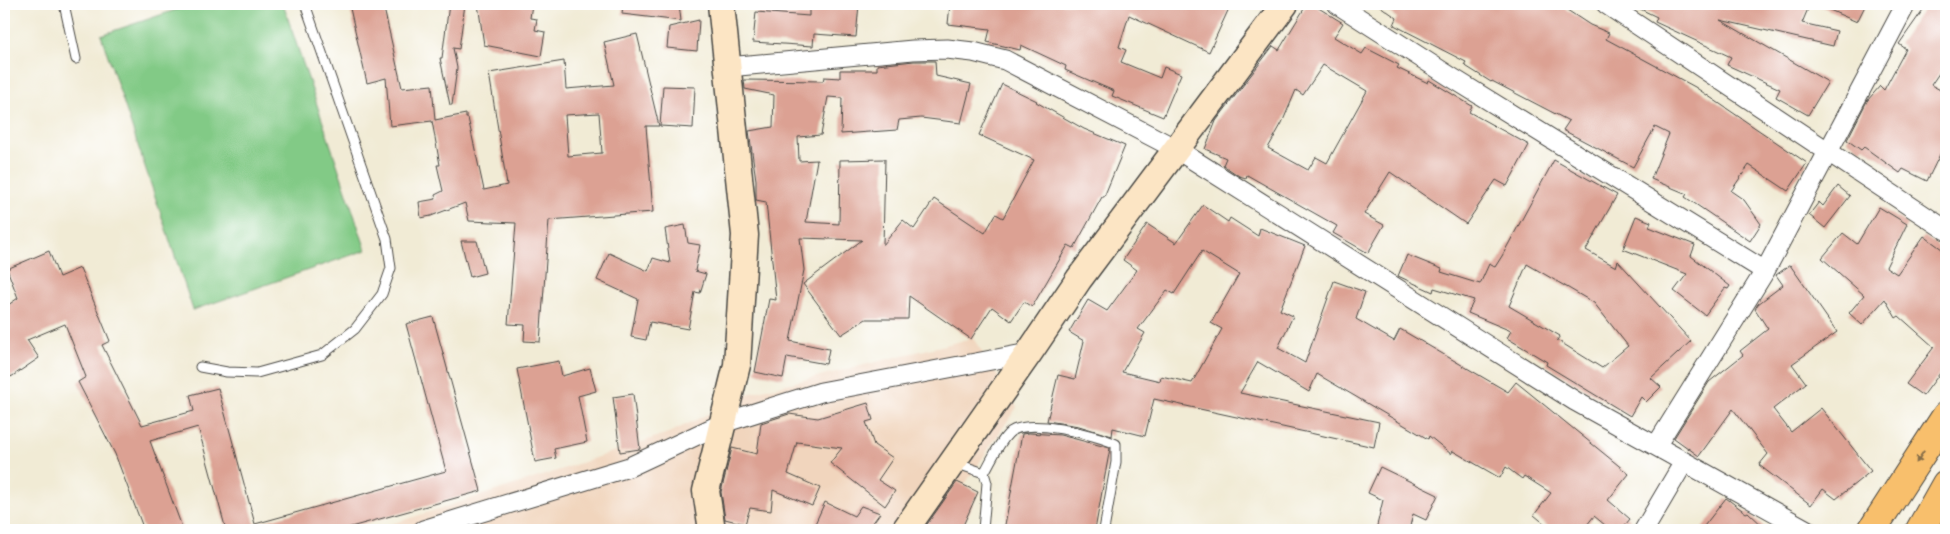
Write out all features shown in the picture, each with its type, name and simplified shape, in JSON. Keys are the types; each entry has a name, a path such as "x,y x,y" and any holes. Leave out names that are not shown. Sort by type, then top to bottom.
{"main road":[{"path":"1872,530 1946,416"},
{"path":"1920,530 1946,484"}],"street":[{"path":"712,530 706,491 737,365 745,235 722,4"},
{"path":"905,530 1079,279 1285,4"},
{"path":"1337,4 1451,77 1765,271"},
{"path":"1606,4 1946,230"},
{"path":"1656,446 1765,271 1906,4"},
{"path":"728,67 914,50 948,49 972,52 1005,60 1176,150 1574,401 1807,530"},
{"path":"423,530 629,468 723,423 821,392 1029,353"},
{"path":"1644,530 1684,462"}],"lane":[{"path":"64,4 76,59"},
{"path":"200,367 227,372 257,373 322,355 355,329 382,294 391,268 387,239 305,4"},
{"path":"984,474 1008,432 1020,426 1043,426 1104,438 1116,444 1116,462 1104,530"},
{"path":"953,462 984,474 987,482 983,530"}],"shaded area":[{"path":"973,338 1017,407 934,530 373,530 671,432 751,393"}],"green space":[{"path":"193,4 283,4 366,250 193,310 101,35"}],"building":[{"path":"349,4 383,4 402,88 432,85 435,120 466,114 484,190 507,185 489,73 564,61 566,89 614,85 604,42 637,34 659,126 646,126 653,212 549,220 540,342 524,341 525,325 508,324 516,223 469,221 465,203 421,218 419,202 436,199 435,195 443,191 437,165 440,165 432,121 390,126 386,78 367,83","holes":["599,113 602,153 568,156 565,115"]},
{"path":"449,4 465,4 459,49 453,48 457,68 452,105 450,105 440,58 442,58"},
{"path":"478,4 532,4 530,18 537,19 535,30 545,32 541,56 484,45"},
{"path":"623,4 679,4 681,21 622,14"},
{"path":"809,4 859,4 856,37 814,34 813,46 753,42 756,12 809,16"},
{"path":"950,4 1231,4 1209,52 1129,15 1119,47 1126,50 1121,62 1160,78 1164,67 1181,74 1163,117 1112,96 1114,91 1065,70 1066,66 1021,45 1020,50 987,42 990,29 948,24"},
{"path":"1307,4 1312,4 1343,23 1334,37 1362,54 1366,48 1399,65 1397,68 1428,83 1429,80 1472,106 1469,112 1529,145 1507,186 1496,180 1466,224 1390,172 1364,214 1384,225 1368,253 1333,233 1337,226 1247,175 1246,178 1239,176 1223,165 1226,158 1205,149 1216,121 1273,46 1279,50","holes":["1323,65 1367,91 1327,163 1316,157 1308,170 1268,148 1282,123 1296,90 1303,95"]},
{"path":"1377,4 1558,4 1590,25 1609,33 1606,39 1695,87 1807,163 1788,191 1749,165 1731,191 1744,200 1761,224 1750,241 1685,197 1687,194 1651,179 1669,134 1655,127 1633,167 1563,130 1569,121 1491,82 1464,65 1466,62 1394,25 1397,18"},
{"path":"1630,4 1714,4 1726,9 1728,4 1810,4 1802,23 1837,31 1833,46 1720,20 1828,82 1808,115 1776,97 1780,89 1727,65 1731,57 1655,22 1657,17"},
{"path":"1816,4 1866,4 1857,22"},
{"path":"1927,4 1940,4 1946,9 1946,63 1931,85 1946,93 1946,142 1927,181 1903,169 1900,173 1864,147 1861,150 1847,140 1867,101 1880,86 1884,90 1906,49 1899,44"},
{"path":"699,20 697,51 667,48 669,27"},
{"path":"935,61 936,76 971,84 961,123 921,118 899,120 897,130 841,134 842,98 828,97 821,135 798,137 799,161 817,160 806,222 839,224 840,160 885,159 883,245 903,220 914,229 934,199 985,233 996,214 1003,218 1034,160 979,135 1002,84 1037,101 1084,129 1125,146 1104,197 1102,197 1074,248 1068,245 1032,307 1024,302 1011,321 992,307 971,339 909,296 908,319 866,319 841,335 803,284 862,240 800,238 804,270 790,341 829,349 826,364 787,357 783,378 755,372 769,299 776,300 766,202 756,200 756,180 749,131 773,127 774,95 745,89 744,80 823,81 824,77 840,78 840,70 877,70 877,65"},
{"path":"663,86 695,87 693,128 660,126"},
{"path":"1554,160 1617,195 1586,250 1616,267 1618,261 1691,341 1651,378 1661,387 1646,402 1641,397 1630,416 1546,365 1547,362 1507,338 1511,331 1468,313 1474,300 1434,288 1433,292 1398,276 1407,255 1442,269 1441,272 1480,284 1489,264 1495,267","holes":["1527,264 1594,303 1628,346 1602,368 1557,340 1560,336 1509,306"]},
{"path":"1838,186 1850,196 1825,228 1809,215 1819,202 1823,206"},
{"path":"1203,205 1228,222 1230,218 1258,236 1260,228 1305,246 1280,310 1293,316 1278,348 1305,363 1334,281 1365,292 1356,319 1394,341 1400,329 1508,392 1516,382 1629,474 1608,500 1630,519 1621,530 1611,530 1594,516 1583,530 1552,530 1534,515 1551,493 1524,476 1522,479 1506,467 1500,478 1453,451 1451,454 1429,436 1428,439 1317,374 1309,392 1258,362 1240,393 1379,422 1374,447 1154,399 1145,436 1113,428 1112,436 1079,426 1047,421 1058,375 1075,379 1084,341 1069,332 1088,300 1107,311 1137,270 1123,260 1147,224 1176,243","holes":["1202,251 1239,274 1211,323 1222,329 1192,383 1161,376 1160,381 1122,372 1145,333 1138,329 1167,290 1174,294"]},
{"path":"1879,207 1907,224 1886,267 1897,274 1924,236 1946,252 1946,365 1923,396 1906,384 1934,347 1899,316 1896,318 1885,299 1862,325 1849,313 1864,295 1822,258 1843,233 1857,244"},
{"path":"1636,216 1651,222 1649,227 1695,245 1691,256 1730,286 1728,289 1725,288 1705,315 1674,291 1687,274 1623,249"},
{"path":"685,225 688,243 700,245 695,271 706,274 700,293 695,292 688,329 650,322 646,340 631,337 638,299 597,280 609,253 648,271 653,258 670,263 665,229"},
{"path":"461,241 477,241 485,273 470,277"},
{"path":"49,251 59,277 80,268 110,341 102,345 142,425 194,411 190,395 218,388 255,524 446,471 406,324 433,317 481,491 340,530 226,530 198,427 150,441 182,527 172,530 144,530 115,454 78,382 86,377 65,324 27,340 39,358 11,377 4,365 4,308 18,298 7,269"},
{"path":"1790,265 1837,332 1792,364 1806,383 1773,409 1791,432 1821,408 1871,471 1836,499 1823,489 1811,505 1759,465 1768,454 1733,409 1699,456 1674,438 1709,382 1743,355 1740,351 1768,329 1755,309 1758,304 1783,285 1776,275"},
{"path":"559,361 562,376 590,368 596,391 578,396 587,442 554,449 556,458 535,462 517,369"},
{"path":"633,394 640,449 620,452 613,397"},
{"path":"868,403 873,420 866,422 874,445 893,458 878,480 895,491 885,506 830,463 842,448 797,442 788,474 820,488 812,506 773,490 771,511 750,508 745,524 725,519 721,492 732,448 757,454 761,423 789,414 818,418"},
{"path":"1022,434 1060,435 1110,448 1095,530 1004,530"},
{"path":"1380,467 1438,495 1426,520 1413,514 1409,530 1376,530 1383,500 1368,493"},
{"path":"957,482 978,492 961,530 923,530"},
{"path":"1726,498 1746,513 1748,512 1767,530 1701,530"},
{"path":"825,502 854,516 861,506 880,513 872,524 884,530 822,530 814,526"}]}
